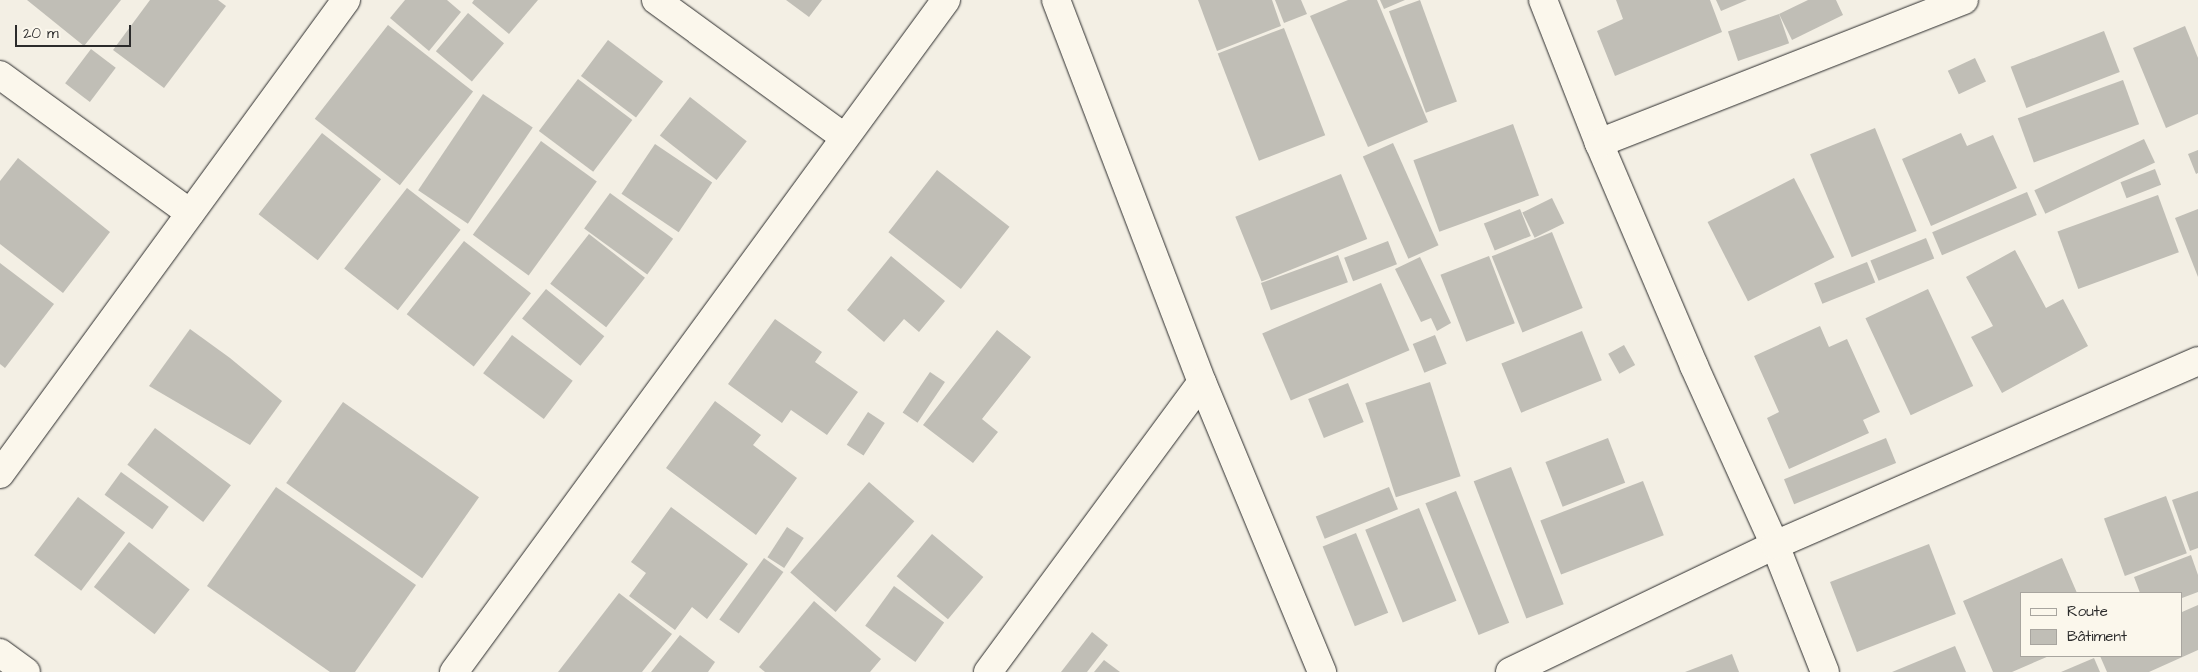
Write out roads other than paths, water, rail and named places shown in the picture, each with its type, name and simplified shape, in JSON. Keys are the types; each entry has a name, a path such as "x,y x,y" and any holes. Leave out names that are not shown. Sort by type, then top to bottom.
{"street":[{"path":"0,474 346,0"},
{"path":"656,0 844,137"},
{"path":"454,672 946,0"},
{"path":"1056,0 1202,382 1322,672"},
{"path":"1543,0 1599,144 1694,366 1775,545 1825,672"},
{"path":"1599,144 1964,0"},
{"path":"0,75 190,213"},
{"path":"1510,672 1775,545 2198,361"},
{"path":"988,672 1202,382"},
{"path":"0,653 26,672"}]}
